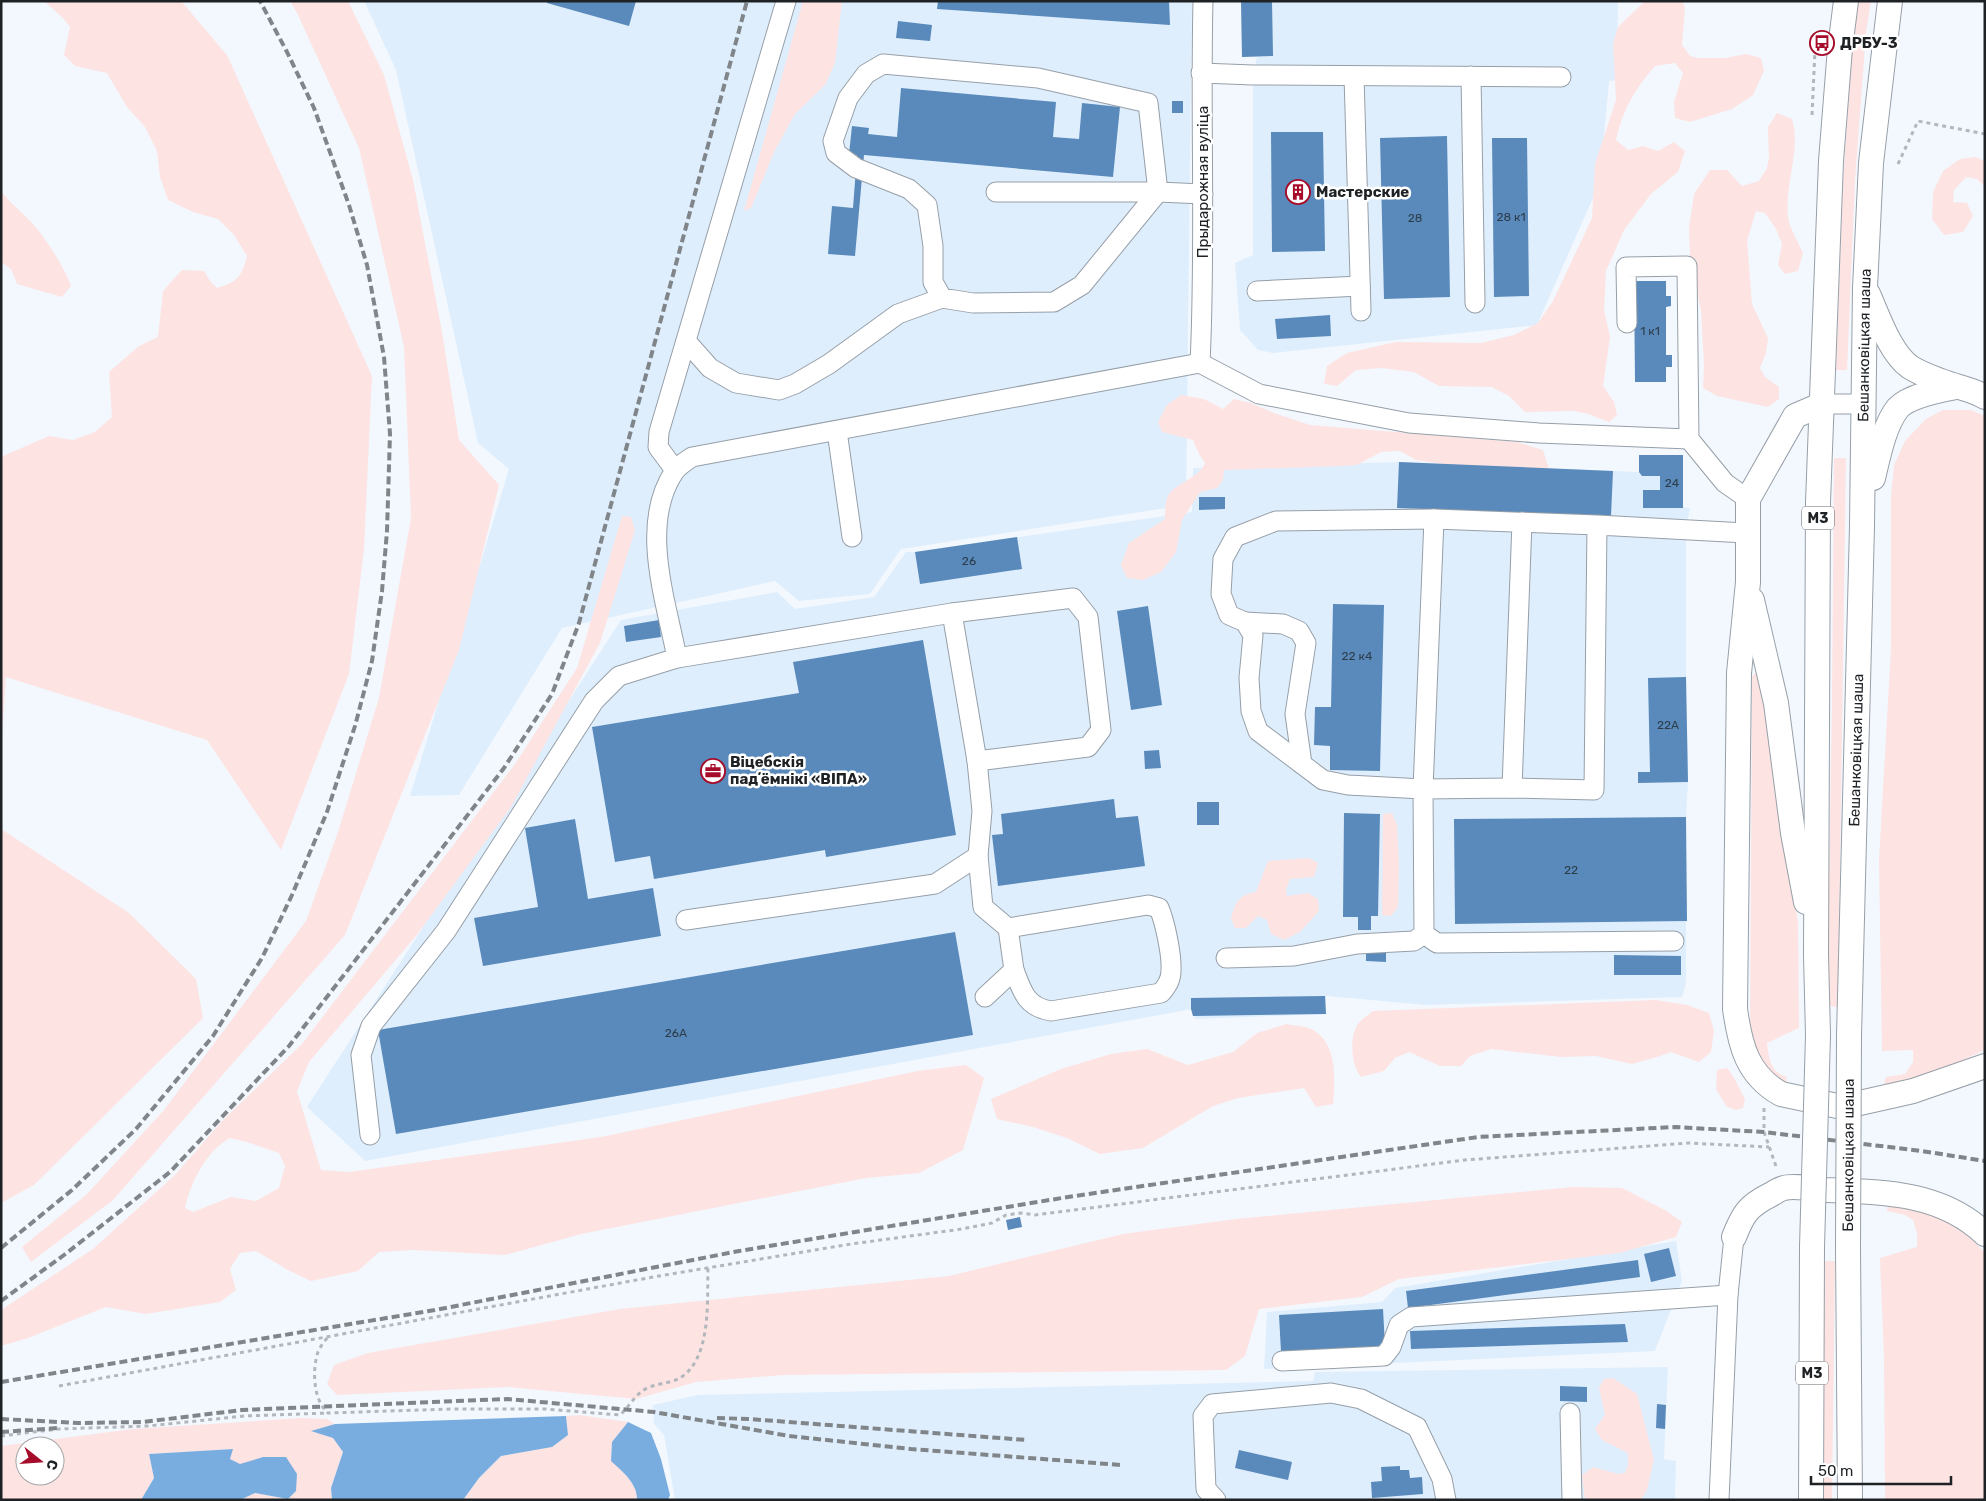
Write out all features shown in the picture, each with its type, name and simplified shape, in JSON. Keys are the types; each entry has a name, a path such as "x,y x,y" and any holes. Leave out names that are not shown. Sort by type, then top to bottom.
{"main road":[{"name":"Бешанковіцкая шаша","path":"1811,1500 1812,1247 1818,1035 1816,955 1818,502 1831,162 1840,48 1846,1"},
{"name":"Бешанковіцкая шаша","path":"1850,1500 1849,1036 1862,526 1865,288 1870,163 1890,1"},
{"path":"1865,288 1894,350 1909,367 1956,387 1977,392 1985,397"},
{"path":"1862,526 1883,438 1898,408 1918,397 1956,387"},
{"path":"1823,404 1795,416 1748,499 1746,534 1748,582 1739,673 1735,1009 1740,1042 1751,1067 1763,1082 1781,1094 1842,1107 1913,1091 1985,1066"},
{"path":"1748,582 1776,703 1793,833 1816,955"},
{"path":"1739,673 1748,664 1756,663 1769,670"},
{"path":"1734,1237 1743,1215 1756,1202 1784,1188 1895,1193 1919,1198 1943,1207 1974,1224 1985,1234"}],"street":[{"path":"675,470 658,447 659,432 786,1"},
{"name":"Прыдарожная вуліца","path":"1200,363 1204,194 1203,1"},
{"path":"686,341 710,368 736,383 779,390 795,384 829,364 898,314 942,298 973,303 1054,302 1082,286 1158,192 1148,103 1038,78 883,64 866,74 848,98 833,141 836,153 856,168 909,189 927,204 933,246 933,282 942,298"},
{"path":"1202,73 1561,77"},
{"path":"1354,76 1361,312"},
{"path":"1471,76 1475,303"},
{"path":"996,192 1158,192 1204,194"},
{"path":"1626,323 1626,267 1687,266 1690,439 1726,483 1748,499"},
{"path":"1257,291 1360,286"},
{"path":"677,658 658,568 657,532 662,494 675,470 692,457 1200,363 1259,394 1409,423 1540,433 1690,439"},
{"path":"1823,404 1864,404"},
{"path":"837,431 852,537"},
{"path":"1302,764 1295,714 1306,643 1299,631 1283,624 1245,622 1229,615 1220,594 1223,559 1235,537 1276,521 1434,519 1597,525 1746,534"},
{"path":"1424,934 1423,790 1434,519"},
{"path":"1512,788 1522,522"},
{"path":"1245,622 1253,635 1249,678 1251,711 1258,731 1323,780 1348,786 1423,790 1512,788 1594,790 1597,525"},
{"path":"370,1135 361,1054 371,1026 446,931 594,701 619,676 677,658 952,614 1073,598 1088,617 1101,730 1088,747 977,761"},
{"path":"952,614 977,761 982,811 978,856 983,906 1008,928 1014,970 1025,998 1040,1009 1051,1011 1161,993 1168,984 1171,971 1164,919 1159,908 1148,904 1008,928"},
{"path":"686,920 935,884 978,856"},
{"path":"1424,934 1437,943 1674,941"},
{"path":"1226,958 1294,956 1357,944 1414,941 1424,934"},
{"path":"985,997 1014,970"},
{"path":"1719,1500 1728,1295 1734,1237"},
{"path":"1282,1361 1384,1356 1391,1347 1399,1325 1411,1317 1728,1295"},
{"path":"1216,1500 1206,1489 1203,1416 1212,1404 1331,1393 1361,1399 1416,1428 1442,1479 1446,1500"},
{"path":"1570,1414 1572,1500"}],"path":[{"path":"1811,124 1815,50"},
{"path":"1898,164 1918,121 1985,134"},
{"path":"1763,1082 1764,1132 1784,1188"},
{"path":"58,1386 708,1268 851,1244 962,1229 992,1223 1006,1215 1021,1213 1035,1215 1465,1160 1688,1143 1769,1147"},
{"path":"1,1436 58,1429 148,1426 244,1416 328,1413 451,1409 545,1409 620,1415 642,1391 678,1379 689,1371 698,1357 705,1334 708,1268"},
{"path":"327,1337 318,1350 314,1374 321,1406 328,1413"}],"shaded area":[{"path":"181,1 227,55 372,376 364,549 349,674 281,850 207,740 6,677 1,745 1,457 49,436 73,440 95,432 112,417 109,372 139,346 158,337 163,291 182,270 204,271 217,288 224,286 238,277 247,256 234,235 218,219 193,212 168,200 160,177 157,151 145,127 127,107 107,73 75,66 64,55 70,27 45,2"},
{"path":"290,1 348,1 384,75 413,180 442,332 459,440 499,485 459,650 345,935 113,1200 31,1262 22,1247 86,1195 164,1110 306,921 338,832 379,698 411,518 404,347 359,148"},
{"path":"364,1 1192,1 1186,505 901,549 870,594 799,601 775,581 562,628 459,795 410,796 509,469 478,443 396,70"},
{"path":"803,1 842,1 835,63 825,85 795,114 775,150 751,208 744,211"},
{"path":"1241,1 1618,1 1617,80 1609,81 1600,182 1537,325 1273,353 1258,350 1240,330 1235,263 1253,255 1253,75 1257,57 1242,57"},
{"path":"1645,1 1682,1 1685,7 1682,45 1690,56 1698,58 1725,58 1746,54 1761,58 1764,71 1753,95 1732,109 1690,122 1675,118 1674,102 1683,73 1675,63 1655,66 1641,83 1626,109 1616,140 1628,150 1643,146 1658,151 1674,142 1685,151 1678,172 1651,194 1624,230 1606,271 1604,310 1610,337 1603,386 1614,402 1617,415 1609,422 1574,411 1525,412 1509,396 1492,387 1439,386 1414,372 1382,368 1356,370 1337,386 1324,384 1327,366 1347,353 1396,342 1481,343 1514,335 1538,323 1553,301 1592,218 1595,164 1616,100 1613,44 1618,27"},
{"path":"1859,1 1871,1 1866,32 1855,180 1847,370 1836,370 1843,182 1853,36"},
{"path":"1777,113 1792,119 1795,144 1788,196 1789,222 1803,253 1798,271 1785,274 1778,265 1782,244 1776,229 1765,213 1756,211 1747,241 1752,304 1768,338 1766,353 1760,368 1765,377 1779,387 1779,399 1768,407 1717,396 1703,388 1704,365 1701,310 1690,257 1689,228 1694,194 1710,170 1727,170 1742,186 1759,181 1767,168 1769,158 1768,127"},
{"path":"1975,157 1985,161 1985,187 1977,179 1966,177 1954,190 1953,202 1967,203 1973,216 1963,232 1944,235 1932,219 1933,192 1943,171 1960,159"},
{"path":"1,191 34,225 58,260 71,286 62,297 17,284 11,269 1,262"},
{"path":"1181,395 1204,399 1223,409 1234,399 1251,403 1310,425 1517,442 1543,450 1550,472 1457,466 1416,460 1400,451 1381,452 1357,465 1224,470 1223,480 1217,488 1200,492 1182,520 1176,552 1161,572 1143,580 1127,578 1121,565 1129,543 1165,519 1166,500 1170,493 1197,474 1205,463 1193,440 1162,432 1158,422 1167,405"},
{"path":"1943,410 1971,410 1985,416 1985,1050 1910,1084 1894,1088 1884,1084 1886,1077 1905,1074 1913,1062 1913,1050 1882,1051 1879,860 1891,648 1891,495 1894,465 1905,441 1926,419"},
{"path":"1639,455 1683,455 1683,507 1690,508 1686,529 1688,782 1686,817 1686,983 1682,997 1426,1005 1326,996 1326,1014 1195,1019 1192,1009 365,1161 307,1107 621,620 777,592 795,609 874,597 906,552 1192,512 1193,468 1399,462 1639,472"},
{"path":"1834,458 1846,458 1838,1007 1827,1006"},
{"path":"622,516 631,517 635,530 600,643 511,807 416,936 309,1062 297,1091 321,1170 349,1172 601,1137 918,1071 966,1065 984,1078 963,1150 919,1173 866,1178 581,1234 505,1255 414,1250 379,1252 358,1271 311,1281 256,1251 240,1253 230,1269 236,1290 220,1302 146,1314 106,1307 28,1338 1,1346 1,1310 93,1249 175,1175 222,1121 302,1044 515,764 577,668","holes":["230,1138 279,1153 285,1166 279,1188 256,1201 231,1197 193,1212 185,1208 191,1188 201,1168 214,1151"]},
{"path":"1756,673 1764,679 1798,923 1799,1028 1767,1043 1771,1064 1777,1072 1787,1077 1786,1085 1766,1068 1758,1056 1750,1032 1752,676"},
{"path":"1392,813 1397,825 1399,865 1398,907 1391,916 1382,915 1383,814"},
{"path":"1,829 129,913 196,979 203,1018 34,1185 1,1203"},
{"path":"1309,858 1318,863 1314,877 1290,879 1286,890 1287,896 1308,893 1318,899 1319,911 1300,932 1284,940 1271,934 1267,920 1258,916 1246,928 1235,928 1231,918 1236,904 1241,897 1256,892 1268,861"},
{"path":"1656,1000 1687,1005 1709,1013 1714,1031 1711,1052 1699,1062 1671,1052 1632,1064 1596,1056 1561,1057 1491,1049 1470,1056 1461,1066 1440,1066 1409,1052 1395,1058 1384,1071 1361,1077 1353,1059 1352,1043 1355,1029 1373,1011"},
{"path":"1287,1024 1310,1029 1321,1036 1327,1044 1333,1063 1333,1104 1316,1107 1304,1088 1238,1098 1213,1106 1143,1148 1100,1154 1067,1138 1033,1127 997,1119 991,1099 1061,1069 1111,1054 1147,1049 1188,1065 1233,1052 1257,1033"},
{"path":"1727,1068 1745,1099 1743,1108 1736,1110 1727,1107 1716,1089 1717,1070"},
{"path":"1573,1187 1622,1188 1665,1210 1682,1222 1676,1237 1619,1253 1399,1279 1362,1297 1259,1309 1245,1356 1226,1370 784,1375 696,1382 636,1399 507,1387 337,1395 327,1384 334,1365 368,1353 620,1309 949,1276 1123,1234 1236,1219"},
{"path":"1888,1204 1929,1214 1941,1219 1963,1232 1985,1253 1985,1500 1885,1500 1884,1359 1880,1258 1917,1247 1917,1233 1913,1220 1905,1215 1887,1211"},
{"path":"1676,1241 1682,1281 1655,1351 1264,1369 1267,1312 1382,1302 1395,1288"},
{"path":"1823,1261 1835,1261 1832,1500 1821,1500"},
{"path":"1668,1367 1664,1459 1676,1461 1675,1500 675,1500 664,1435 654,1424 653,1405 698,1395 1313,1381 1315,1372"},
{"path":"1613,1378 1637,1394 1654,1460 1647,1490 1641,1500 1585,1500 1582,1475 1593,1467 1618,1474 1625,1473 1628,1465 1628,1453 1602,1440 1595,1429 1605,1415 1599,1388 1604,1379"},
{"path":"580,1415 628,1422 612,1442 611,1461 632,1483 637,1494 637,1500 463,1500 479,1478 501,1456 552,1447 568,1435 566,1416"},
{"path":"302,1418 327,1419 335,1424 312,1431 333,1438 343,1452 331,1488 332,1500 240,1500 255,1493 288,1499 263,1457 240,1465 230,1459 232,1449 149,1454 154,1478 141,1500 1,1500 1,1446 15,1444 15,1486 65,1486 65,1438 133,1429"}],"water":[{"path":"566,1416 568,1435 552,1447 501,1456 479,1478 463,1500 332,1500 331,1488 343,1452 333,1438 311,1431 335,1424"},
{"path":"628,1422 651,1433 661,1459 670,1495 668,1500 637,1500 637,1494 632,1483 611,1461 612,1442"},
{"path":"233,1449 230,1459 240,1464 263,1457 286,1457 297,1474 296,1491 288,1499 255,1493 240,1500 141,1500 154,1478 149,1454"}],"building":[{"path":"547,1 636,1 629,26 547,3"},
{"path":"938,1 1169,1 1170,25 937,9"},
{"path":"1241,1 1272,1 1273,56 1242,57"},
{"path":"898,21 932,25 930,41 896,38"},
{"path":"901,88 1056,102 1053,137 1079,139 1082,103 1120,107 1113,177 864,155 855,256 828,254 832,206 853,208 857,155 849,154 852,126 869,128 868,134 897,137"},
{"path":"1172,101 1183,101 1183,113 1172,113"},
{"name":"Мастерские","path":"1271,132 1323,132 1325,251 1272,252"},
{"path":"1447,136 1450,297 1384,299 1380,138"},
{"path":"1492,138 1527,138 1529,296 1494,297"},
{"path":"1634,281 1666,281 1666,296 1671,296 1671,306 1666,307 1666,355 1672,355 1672,367 1666,367 1666,382 1635,382"},
{"path":"1330,315 1331,336 1277,339 1275,319"},
{"path":"1639,455 1683,455 1683,508 1643,508 1643,490 1660,490 1660,476 1642,476 1639,472"},
{"path":"1399,462 1613,471 1611,516 1397,508"},
{"path":"1199,497 1225,497 1225,509 1199,510"},
{"path":"1017,537 1022,569 920,584 915,552"},
{"path":"1333,604 1384,605 1380,771 1330,770 1330,746 1314,745 1315,707 1331,707"},
{"path":"1148,606 1162,705 1131,710 1117,611"},
{"path":"659,620 661,637 626,642 624,626"},
{"path":"923,640 956,835 826,857 825,850 654,879 650,856 615,862 592,727 799,693 793,662"},
{"path":"1686,677 1688,782 1638,783 1638,772 1650,772 1648,678"},
{"path":"1159,750 1161,768 1145,769 1144,751"},
{"path":"1114,799 1116,818 1138,816 1145,866 998,886 992,835 1003,834 1001,814"},
{"path":"1197,802 1219,802 1219,825 1197,825"},
{"path":"1344,813 1380,814 1378,916 1371,916 1371,930 1358,930 1358,917 1343,917"},
{"path":"1686,817 1687,921 1455,924 1454,819"},
{"path":"575,819 588,899 653,888 661,936 483,966 474,918 538,907 525,828"},
{"path":"955,932 973,1035 396,1134 378,1030"},
{"path":"1366,950 1386,951 1386,962 1366,961"},
{"path":"1614,955 1681,956 1681,975 1614,975"},
{"path":"1325,996 1326,1014 1193,1016 1191,1009 1191,998"},
{"path":"1020,1217 1022,1227 1008,1230 1006,1220"},
{"path":"1669,1248 1676,1276 1651,1282 1644,1254"},
{"path":"1638,1260 1640,1277 1408,1308 1406,1291"},
{"path":"1383,1309 1385,1346 1281,1352 1279,1315"},
{"path":"1625,1324 1628,1342 1411,1349 1410,1331"},
{"path":"1560,1386 1587,1387 1587,1402 1560,1401"},
{"path":"1657,1404 1666,1405 1665,1429 1656,1428"},
{"path":"1239,1450 1292,1462 1288,1480 1235,1468"},
{"path":"1400,1466 1400,1470 1409,1470 1410,1478 1422,1477 1423,1494 1372,1498 1371,1482 1382,1481 1381,1467"}],"railway":[{"path":"1,1248 72,1190 136,1129 213,1036 262,958 292,895 327,812 355,726 372,661 382,591 387,531 390,434 384,357 367,265 349,205 314,108 260,1"},
{"path":"1,1301 64,1255 170,1172 289,1046 504,768 552,694 579,623 747,1"},
{"path":"1,1382 435,1310 739,1251 1068,1197 1478,1137 1675,1127 1764,1132 1922,1151 1985,1161"},
{"path":"1,1419 78,1423 143,1422 242,1410 507,1399 654,1412 789,1436 911,1449 1121,1465"},
{"path":"717,1418 1026,1440"},
{"path":"1,1432 58,1428"}],"place":[{"name":"ДРБУ-3","path":"1822,43"},
{"name":"Мастерские","path":"1298,192"},
{"name":"Віцебскія падʼёмнікі «ВІПА»","path":"713,771"}]}
